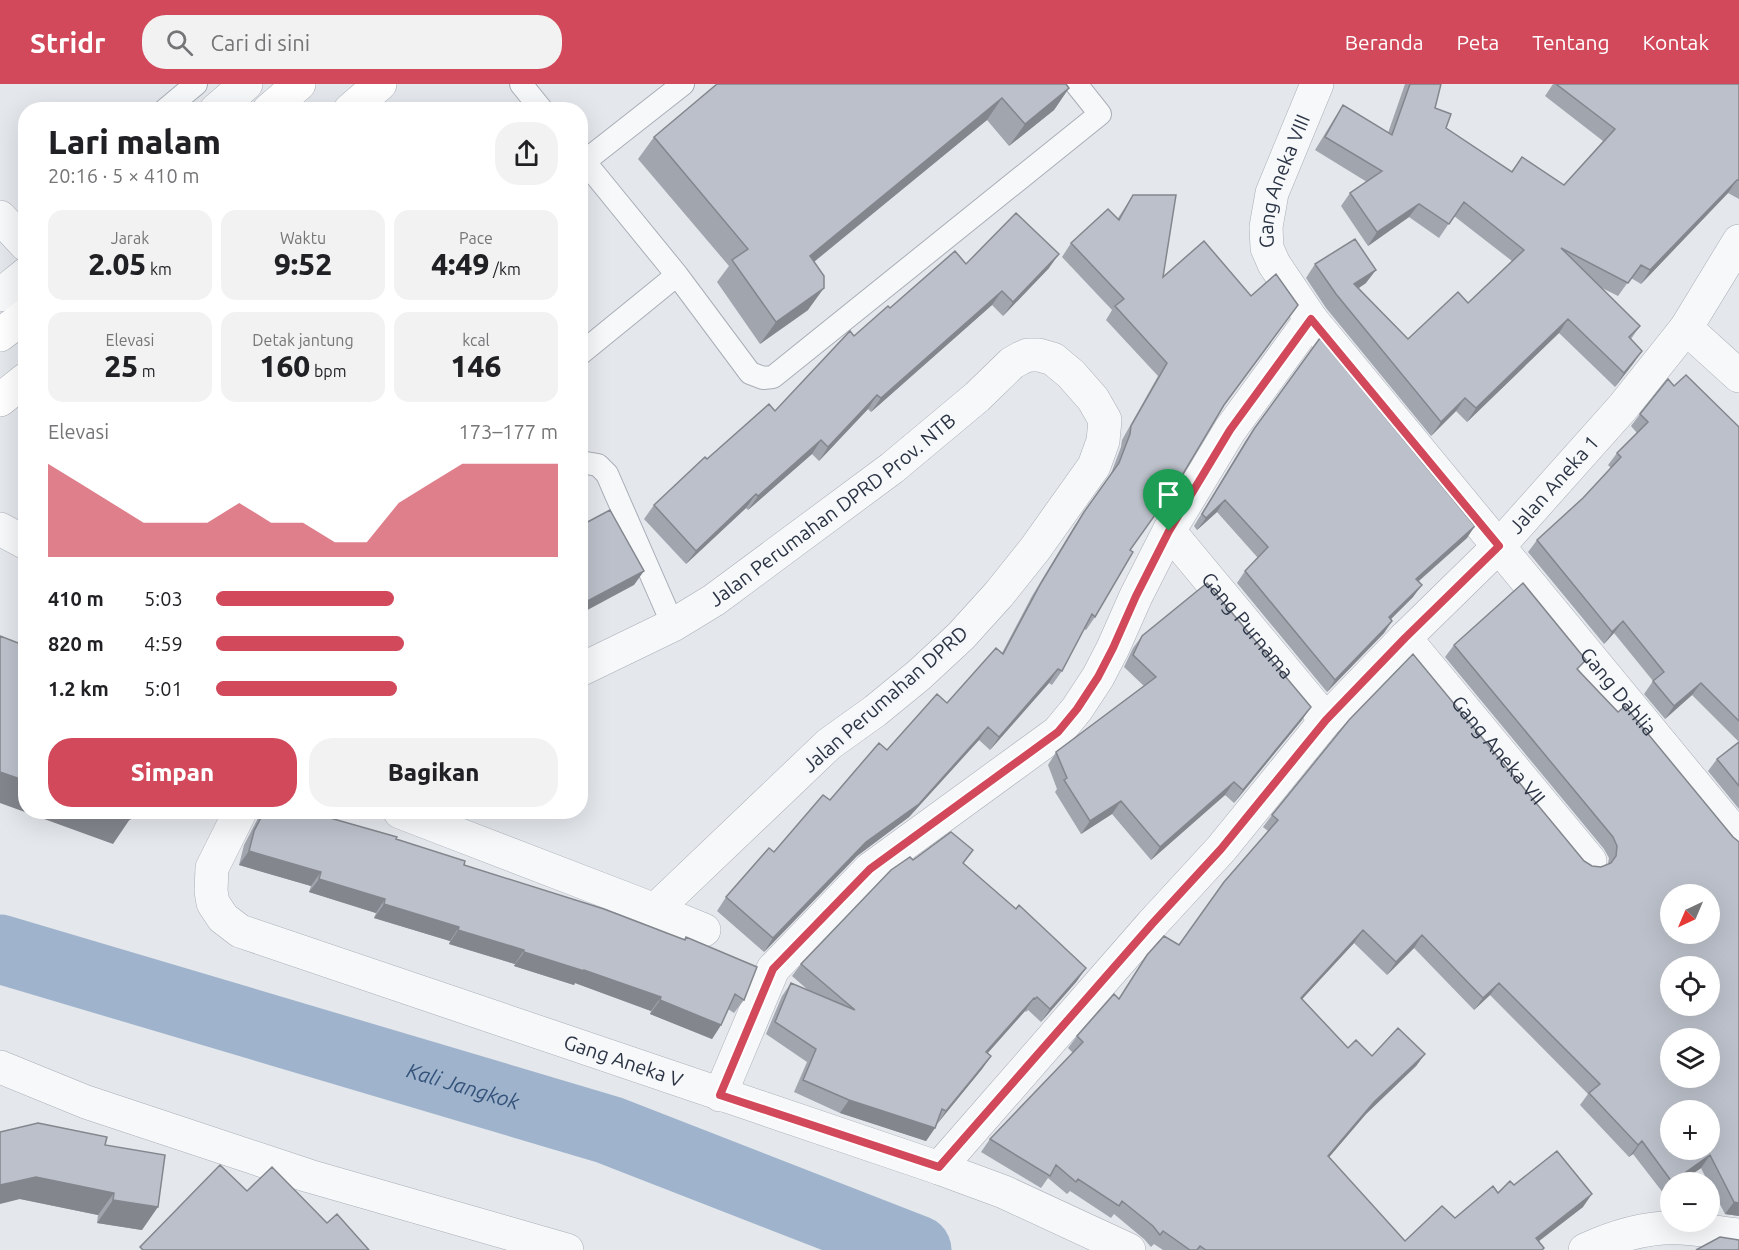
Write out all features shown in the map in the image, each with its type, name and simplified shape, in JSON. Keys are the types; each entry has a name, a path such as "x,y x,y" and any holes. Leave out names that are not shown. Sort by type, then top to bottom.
{"main road":[{"path":"278,102 299,84"},
{"path":"359,102 380,84"},
{"path":"0,335 18,321"},
{"path":"0,400 18,385"}],"street":[{"path":"225,102 246,84"},
{"name":"Gang Aneka VIII","path":"1317,84 1272,193 1266,227 1268,248 1274,264 1311,319 1499,546"},
{"path":"0,217 18,236"},
{"name":"Jalan Aneka 1","path":"939,1167 1152,924 1221,849 1326,720 1499,546 1623,407 1686,328 1739,241"},
{"path":"0,295 18,280"},
{"path":"720,1095 773,969 870,869 1058,732 1077,709 1098,677 1113,648 1169,531 1230,430 1311,319"},
{"path":"1686,328 1739,376"},
{"name":"Jalan Perumahan DPRD Prov. NTB","path":"588,666 673,626 714,600 892,468 977,397 1012,363 1028,356 1039,355 1053,359 1071,374"},
{"name":"Jalan Perumahan DPRD","path":"655,910 829,744 876,711 961,636 1035,549 1094,466 1103,441 1105,420 1093,399 1071,374"},
{"path":"0,529 18,539"},
{"name":"Gang Purnama","path":"1169,531 1326,720"},
{"name":"Gang Dahlia","path":"1499,546 1739,838"},
{"name":"Gang Aneka VII","path":"1405,638 1590,861"},
{"name":"Gang Aneka V","path":"236,819 212,868 211,891 213,903 222,918 240,931 720,1095 939,1167 1004,1192 1129,1250"},
{"path":"418,819 704,930"},
{"path":"0,1068 86,1102 511,1243 567,1250"},
{"path":"1585,1250 1618,1237 1647,1230 1680,1228 1737,1239"}],"lane":[{"path":"175,102 196,84"},
{"path":"207,84 222,102"},
{"path":"521,84 536,102"},
{"path":"588,154 683,84"},
{"path":"588,164 677,275 750,373 763,378 773,377 1100,114 1076,84"},
{"path":"588,347 677,275"},
{"path":"588,463 598,465 607,474 673,626"}],"building":[{"path":"717,84 1066,84 1069,88 1025,124 1002,98 810,256 824,276 824,288 776,322 732,260 748,249 654,137"},
{"path":"1410,84 1441,84 1435,108 1451,114 1446,128 1512,172 1522,157 1564,185 1615,129 1556,84 1739,84 1739,180 1650,270 1641,265 1628,283 1561,248 1640,326 1629,337 1642,351 1624,373 1568,319 1476,408 1465,398 1441,422 1336,294 1315,264 1355,239 1376,270 1354,284 1408,339 1458,292 1468,303 1524,250 1464,202 1449,224 1419,204 1377,232 1350,193 1382,171 1325,137 1343,105 1392,135"},
{"path":"1133,195 1176,195 1163,277 1204,241 1251,296 1276,274 1298,305 1224,405 1177,484 1130,550 1133,552 1095,617 1092,614 1062,671 1058,669 999,737 988,727 919,804 866,842 773,938 726,897 769,848 774,852 823,795 830,800 879,743 887,750 937,694 947,703 996,648 1003,654 1041,583 1084,512 1119,463 1131,426 1167,363 1115,306 1124,299 1071,243 1108,209 1119,220"},
{"path":"1016,213 1059,254 1013,302 1002,291 881,398 877,395 828,447 821,440 758,496 756,494 696,551 654,505 705,457 707,459 769,404 775,411 850,331 854,336 955,251 966,264"},
{"path":"1320,338 1475,526 1416,579 1422,585 1389,617 1392,621 1335,680 1245,571 1268,547 1225,500 1206,518 1202,514 1254,429"},
{"path":"1686,375 1739,427 1739,721 1701,683 1674,706 1653,681 1664,672 1623,621 1612,632 1537,540 1583,498 1621,457 1617,453 1648,422 1640,414 1668,379 1674,386"},
{"path":"610,510 644,571 588,601 588,522"},
{"path":"1207,583 1311,707 1243,790 1234,782 1160,847 1121,801 1090,821 1064,780 1067,778 1056,752 1156,677 1133,655 1142,636"},
{"path":"1523,583 1586,660 1577,669 1618,712 1625,706 1739,842 1739,1203 1734,1202 1713,1160 1720,1160 1720,1100 1660,1100 1660,1160 1703,1160 1686,1172 1665,1172 1642,1141 1638,1145 1589,1093 1600,1084 1499,983 1483,998 1422,935 1396,962 1363,930 1301,998 1348,1048 1356,1040 1372,1056 1398,1028 1425,1054 1374,1102 1328,1156 1405,1241 1442,1206 1455,1218 1493,1186 1498,1193 1510,1181 1514,1185 1557,1151 1592,1194 1536,1238 1544,1248 1542,1250 1206,1250 1200,1246 1197,1250 1190,1250 1163,1231 1160,1235 1153,1226 1122,1201 1119,1206 1078,1179 1076,1182 1056,1165 1050,1176 990,1139 1083,1042 1077,1036 1114,994 1119,999 1147,955 1164,936 1179,945 1224,882 1278,820 1272,815 1349,720 1413,654 1584,861 1592,866 1601,867 1611,863 1616,856 1617,846 1613,837 1454,645"},
{"path":"0,636 18,643 18,778 0,772"},
{"path":"1739,742 1739,786 1717,759"},
{"path":"260,819 334,819 397,837 396,839 465,861 464,865 604,909 685,940 686,937 757,967 744,1000 735,994 721,1025 660,1000 661,997 458,930 459,927 384,904 385,899 319,879 321,872 249,851 254,831"},
{"path":"951,832 973,850 963,863 1016,909 1019,905 1086,968 1050,1009 1037,997 1034,998 986,1052 991,1056 946,1111 942,1109 935,1128 849,1100 803,1080 816,1049 775,1022 791,983 855,1010 801,964 891,870 910,857 913,860"},
{"path":"38,1123 107,1137 105,1145 165,1155 158,1207 113,1200 114,1193 36,1177 0,1185 0,1132"},
{"path":"220,1165 247,1191 272,1167 327,1223 337,1214 369,1250 143,1250 140,1247"},
{"path":"1720,1237 1739,1240 1739,1250 1696,1250"}],"waterway":[{"name":"Kali Jangkok","path":"0,949 609,1130 917,1250"}],"route":[{"path":"1311,319 1499,546 1326,720 1221,849 1152,924 939,1167 720,1095 773,969 870,869 1058,732 1077,709 1098,677 1113,648 1169,531 1230,430 1311,319"}]}
